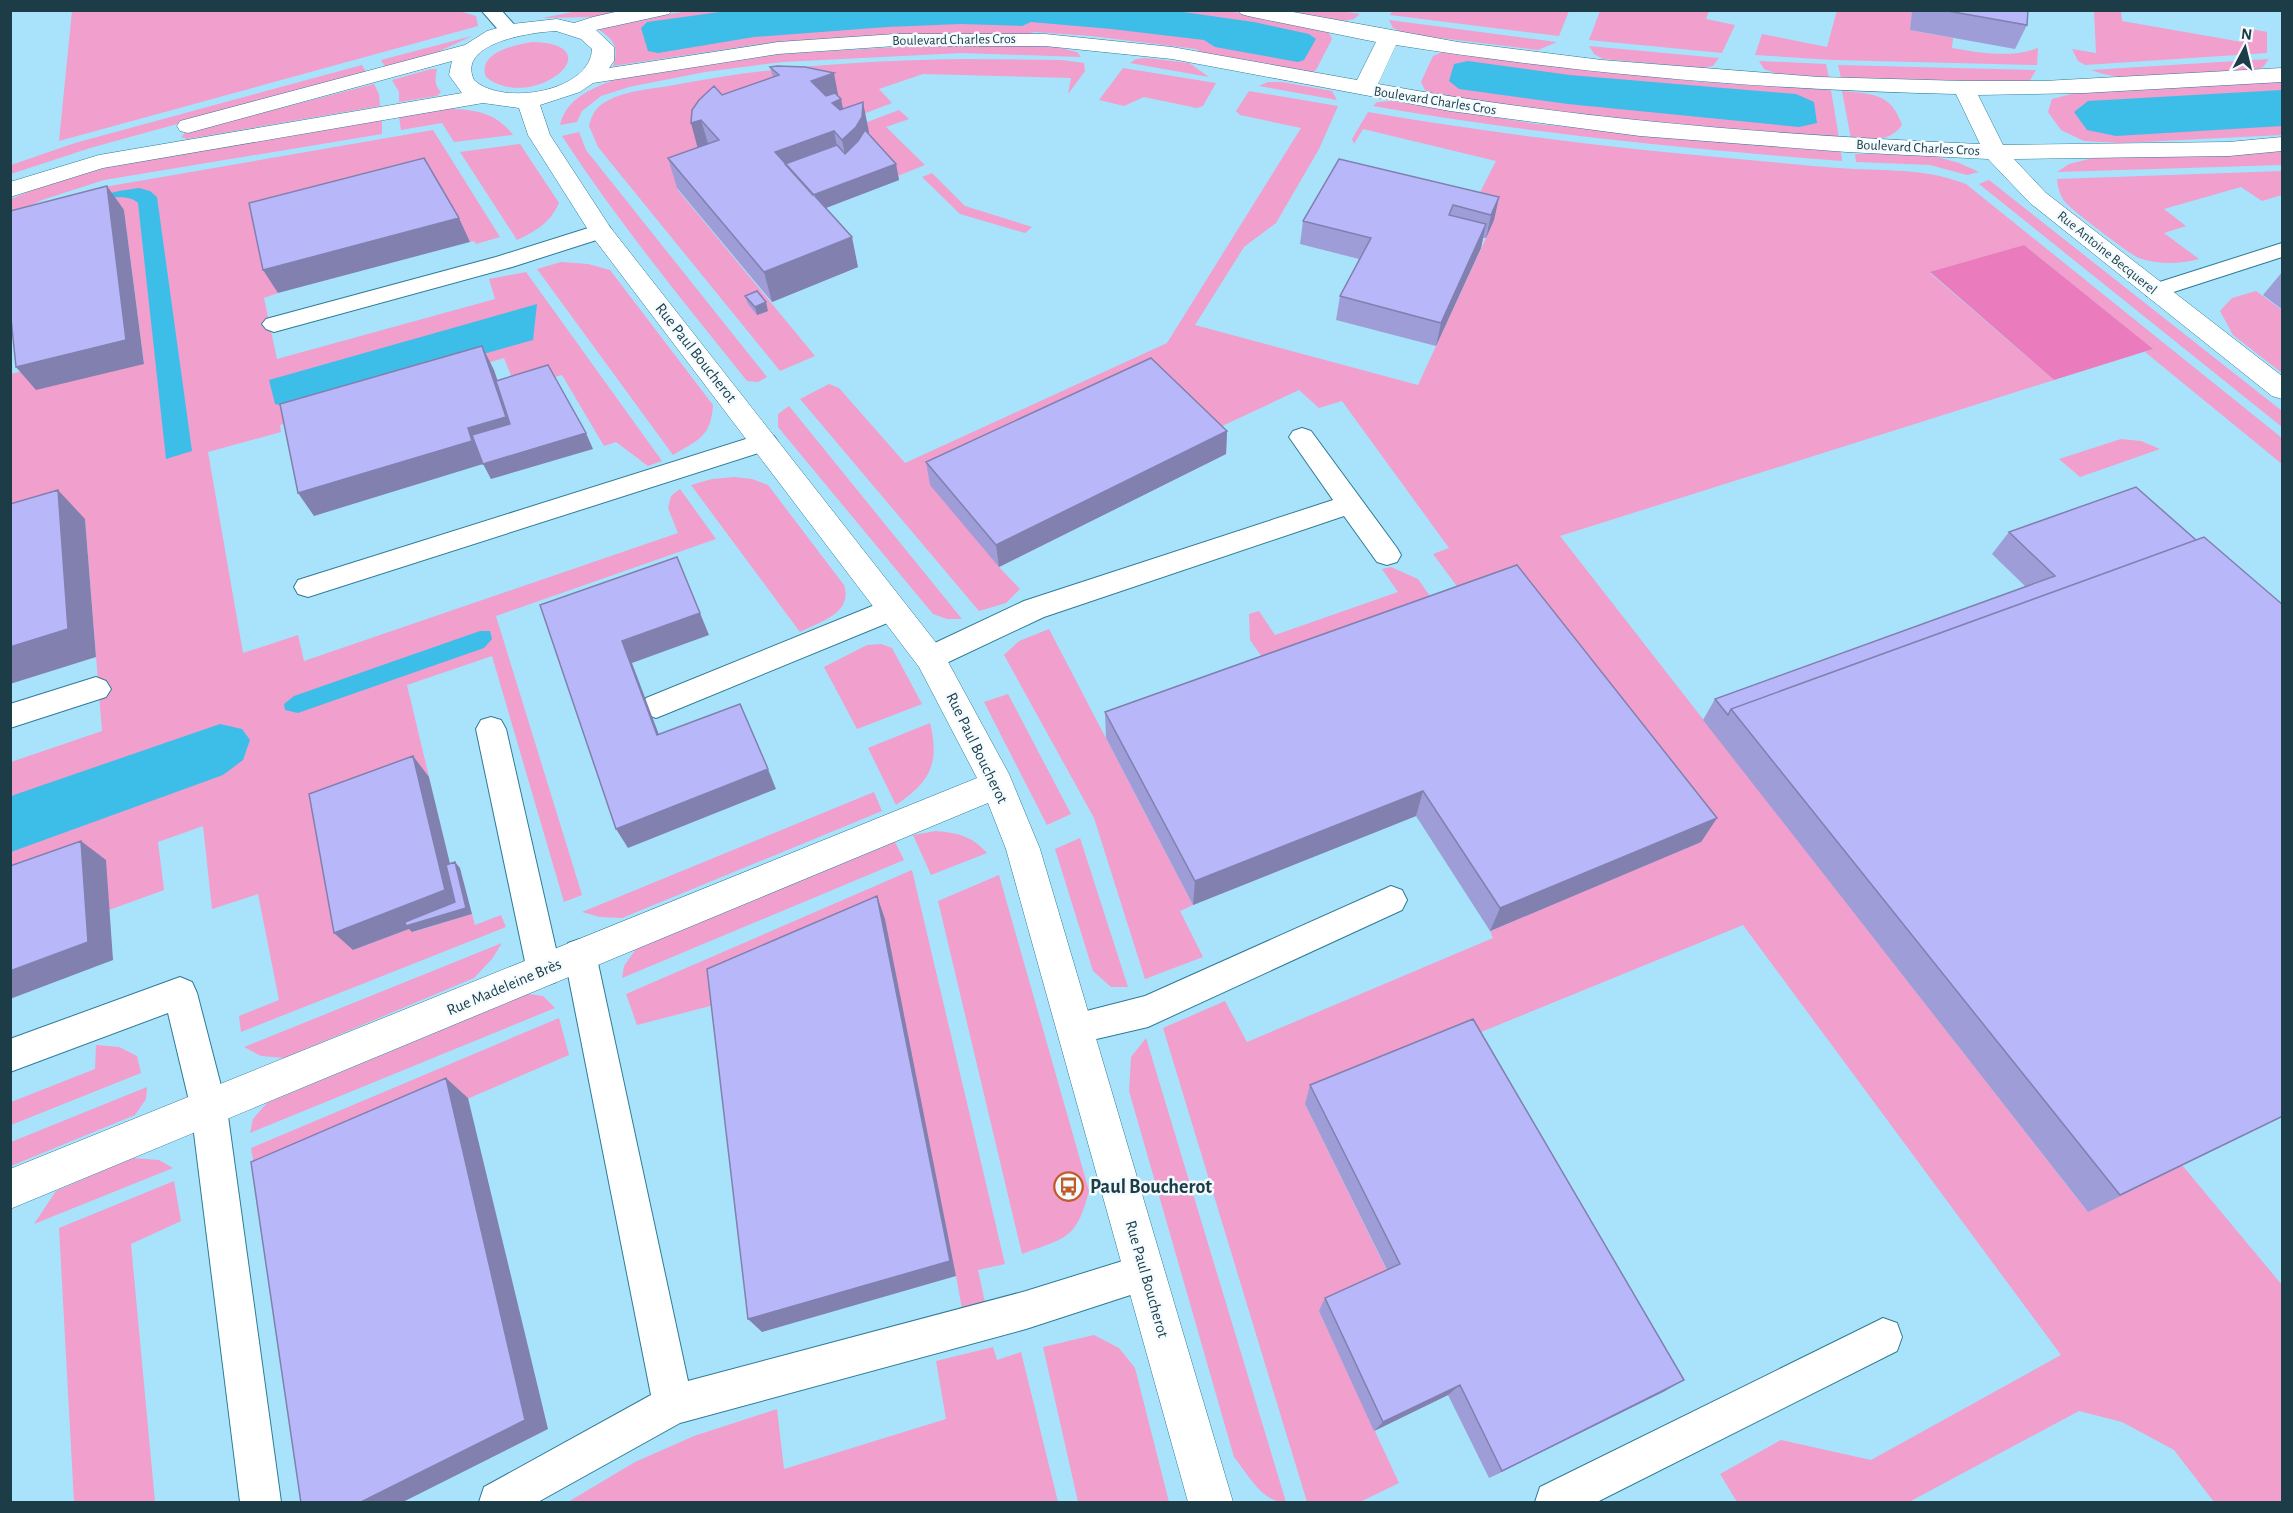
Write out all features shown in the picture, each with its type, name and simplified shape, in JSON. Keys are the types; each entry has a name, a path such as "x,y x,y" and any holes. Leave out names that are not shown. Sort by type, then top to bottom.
{"street":[{"path":"578,29 600,21 662,10"},
{"path":"1248,10 1388,38 1569,62 1739,78 1964,88 2067,87 2283,75"},
{"path":"10,182 78,156 470,50 509,30 557,25 578,29 592,35 601,43 604,54 601,65 592,76"},
{"path":"1364,90 1388,38"},
{"name":"Boulevard Charles Cros","path":"10,190 99,162 481,97 502,101 528,101 574,88 592,76 778,48 895,40 1034,40 1122,46 1172,53 1450,104 1640,129 1847,145 1995,152 2229,148 2283,144"},
{"path":"470,50 460,64 459,76 466,88 481,97"},
{"name":"Rue Antoine Becquerel","path":"1964,88 1995,152 2038,198 2283,390"},
{"name":"Rue Paul Boucherot","path":"528,101 538,135 601,231 930,658 997,784 1023,849 1211,1503"},
{"name":"Rue Madeleine Brès","path":"10,1189 997,784"}],"lane":[{"path":"490,10 509,30"},
{"path":"274,324 504,262 601,231"},
{"path":"2155,291 2283,250"},
{"path":"1302,437 1387,555"},
{"path":"308,587 765,442"},
{"path":"930,658 1034,609 1350,504"},
{"path":"656,706 892,609"},
{"path":"10,716 96,689"},
{"path":"491,729 544,971"},
{"path":"1075,1028 1148,1011 1391,900"},
{"path":"580,954 673,1405"},
{"path":"10,1056 180,993 190,1043 209,1109 261,1503"},
{"path":"499,1503 673,1405 1026,1310 1145,1273"},
{"path":"1555,1503 1883,1337"}],"shaded area":[{"path":"694,10 1223,10 1319,28 1329,33 1332,39 1316,70 1311,73 1205,55 1196,49 1091,36 1034,32 1027,35 927,34 761,44 613,66 616,54 614,45 609,37 599,30 601,26"},
{"path":"1392,10 1569,11 1559,36 1390,15"},
{"path":"1837,10 1912,11 1910,30 1953,38 1952,48 1973,52 2006,54 2038,48 2037,65 1833,60 1755,55 1762,34 1827,47"},
{"path":"72,11 459,11 476,16 478,26 59,141"},
{"path":"578,11 634,11 596,17 542,18"},
{"path":"1287,11 1341,11 1360,14 1354,19 1344,21"},
{"path":"1600,11 1709,11 1706,19 1735,25 1722,53 1589,40"},
{"path":"2094,11 2121,11 2122,21 2242,42 2240,27 2267,32 2267,53 2085,65 2078,61 2072,49 2096,53"},
{"path":"1389,20 1557,42 1538,50 1407,34 1393,28"},
{"path":"472,36 429,56 385,67 381,60"},
{"path":"532,42 556,46 567,54 567,64 558,74 543,83 525,87 505,86 486,77 487,62 492,56 507,48"},
{"path":"950,44 1056,47 1077,52 1081,57 962,53 782,62 705,72 629,87 601,96 582,111 577,122 560,125 563,116 574,101 590,90 616,79 779,54"},
{"path":"1589,46 1719,58 1713,66 1702,68 1603,59 1594,54"},
{"path":"1442,52 1702,82 1831,90 1839,138 1680,126 1438,97 1425,90 1421,82 1433,56"},
{"path":"1136,59 1189,63 1209,77 1130,63"},
{"path":"2269,59 2263,67 2249,73 2190,77 2127,78 2091,70"},
{"path":"1062,60 1084,63 1085,71 1068,94 1071,78 923,74 879,89 892,103 832,126 699,150 677,189 815,356 780,371 598,147 589,126 595,111 603,103 614,97 640,90 782,69 890,61"},
{"path":"1759,61 1826,64 1829,78 1777,74 1764,69"},
{"path":"362,65 366,72 90,148 11,174 11,165 75,143"},
{"path":"1838,65 2036,70 2029,82 1841,78"},
{"path":"1123,68 1216,83 1203,106 1197,108 1144,97 1124,106 1099,100"},
{"path":"437,69 437,87 441,92 437,96 399,102 399,92 392,80"},
{"path":"1268,82 1282,82 1332,91 1337,100 1259,86"},
{"path":"2282,82 2282,135 2120,143 2084,141 2061,130 2048,112 2052,99 2075,93"},
{"path":"374,84 379,94 380,106 187,139 181,137 185,133"},
{"path":"1249,91 1338,106 1319,149 1276,223 1244,247 1195,325 1418,385 1486,238 1472,208 1496,161 1363,129 1354,144 1352,139 1368,112 1606,146 1815,166 1924,173 1952,179 1966,184 2282,438 2282,464 2145,352 2152,349 2024,245 1930,273 2054,380 1560,536 2087,1211 2182,1165 2282,1285 2282,1502 2214,1502 2174,1450 2122,1422 2079,1411 1909,1502 1737,1502 1720,1474 1781,1440 1871,1460 2061,1355 1743,925 1305,1104 1391,1279 1319,1311 1399,1483 1360,1502 1307,1502 1163,1028 1225,1001 1247,1042 1493,938 1490,931 1700,842 1459,589 1433,554 1449,548 1342,401 1319,408 1299,390 1205,434 999,567 1020,589 1006,603 979,611 800,399 829,384 839,388 905,463 1167,343 1301,128 1240,115 1236,111"},
{"path":"1842,91 1880,97 1898,114 1902,125 1886,137 1851,139"},
{"path":"1391,101 1537,124 1841,152 1842,161 1607,139 1431,116 1373,106 1377,102"},
{"path":"444,109 473,111 491,116 513,135 454,142 442,123 401,130 399,117"},
{"path":"899,110 909,119 886,127 925,165 895,177 868,132 838,133"},
{"path":"382,120 382,134 104,180 42,200 11,215 11,199 56,182 133,161"},
{"path":"433,130 500,237 476,244 474,241 470,242 435,182 263,227 278,293 264,298 277,359 495,299 489,279 526,272 662,461 648,466 616,442 604,446 562,375 516,388 504,358 280,425 281,432 208,452 243,653 298,635 304,661 678,533 668,508 671,496 680,489 716,539 496,616 582,895 564,902 492,656 407,685 429,777 353,950 411,928 413,932 472,914 475,925 501,915 506,927 241,1032 239,1016 279,1000 258,894 212,909 203,826 158,842 164,890 109,910 11,894 11,762 102,731 85,519 11,541 11,374 34,368 144,363 124,210 104,187"},
{"path":"579,132 586,150 767,377 758,382 747,381 652,261 562,136"},
{"path":"520,144 559,203 542,226 517,240 460,152"},
{"path":"2282,151 2282,165 2057,172 2069,164 2097,157"},
{"path":"1855,154 1927,154 1959,163 1979,172 1967,175 1930,165 1856,162"},
{"path":"2282,171 2282,195 2262,201 2241,187 2164,209 2186,226 2164,233 2199,259 2169,263 2139,258 2103,233 2065,201 2057,179"},
{"path":"932,173 965,206 1032,227 1025,233 960,214 922,177"},
{"path":"1989,180 2282,411 2282,427 1979,184"},
{"path":"2024,245 2153,349 2054,380 1930,272"},
{"path":"561,262 588,264 610,270 713,405 712,416 706,431 696,441 673,455 537,269"},
{"path":"2256,291 2282,310 2282,373 2233,335 2220,311 2232,298"},
{"path":"789,406 962,619 947,619 933,614 778,427 778,414"},
{"path":"2121,439 2141,441 2160,449 2080,477 2059,459"},
{"path":"734,477 752,479 768,485 844,585 846,595 844,603 826,620 800,632 691,485 712,479"},
{"path":"1391,567 1418,579 1444,616 1276,677 1250,640 1249,614 1259,611 1275,635 1398,592 1382,569"},
{"path":"1049,629 1193,905 1180,911 1203,957 1145,979 1094,818 1004,655 1019,641"},
{"path":"881,644 892,648 922,704 857,729 824,667 867,645"},
{"path":"1008,694 1071,814 1047,825 984,702"},
{"path":"930,723 934,750 930,771 908,797 896,805 868,748"},
{"path":"874,792 882,811 622,918 600,917 582,912"},
{"path":"936,831 964,836 987,853 931,875 913,835"},
{"path":"1080,838 1128,987 1111,987 1093,971 1055,849"},
{"path":"895,842 904,860 622,978 624,966 636,949"},
{"path":"912,870 1005,1264 978,1270 986,1307 963,1314 956,1276 714,1005 637,1025 626,994"},
{"path":"999,875 1089,1191 1079,1219 1068,1234 1060,1240 1022,1254 938,901"},
{"path":"502,943 492,959 474,978 284,1058 261,1056 244,1047"},
{"path":"528,994 543,996 555,1008 250,1133 253,1119 267,1103"},
{"path":"559,1018 569,1055 258,1189 251,1148"},
{"path":"1146,1038 1286,1502 1277,1501 1263,1493 1234,1457 1129,1091 1131,1057"},
{"path":"96,1045 119,1047 137,1056 141,1073 11,1125 11,1102 95,1069"},
{"path":"147,1087 146,1099 135,1115 11,1166 11,1142"},
{"path":"133,1158 159,1160 173,1168 34,1224 56,1191"},
{"path":"174,1181 181,1221 131,1244 155,1502 74,1502 59,1228"},
{"path":"1094,1335 1119,1348 1135,1368 1169,1502 1078,1502 1043,1347"},
{"path":"993,1347 997,1360 1021,1352 1058,1502 568,1502 635,1462 694,1436 777,1409 784,1469 946,1419 936,1361"}],"water":[{"path":"727,11 1176,11 1254,22 1309,34 1316,39 1304,60 1298,62 1215,47 1204,40 1031,22 1022,26 960,24 754,37 658,53 648,51 641,28 647,22"},
{"path":"1468,61 1570,75 1796,94 1814,102 1817,123 1799,127 1568,104 1459,89 1449,81 1454,64"},
{"path":"2282,90 2282,126 2116,136 2087,130 2074,112 2088,101"},
{"path":"139,188 150,191 157,197 192,451 166,459 138,203 121,197 111,198 57,212 57,206"},
{"path":"537,304 533,340 292,408 275,404 269,380"},
{"path":"480,631 490,631 492,639 484,648 298,713 285,710 284,704 294,696"},
{"path":"220,724 242,729 250,740 243,760 223,775 11,852 11,796"}],"building":[{"path":"1942,10 2028,10 2027,25"},
{"path":"770,67 805,67 834,73 811,81 826,96 835,93 841,99 832,103 840,110 863,102 862,117 856,127 842,140 834,131 775,152 852,237 764,272 668,158 719,140 701,120 691,123 692,110 714,86 722,95 779,75"},
{"path":"865,130 896,164 813,195 785,164 837,145 845,154"},
{"path":"424,158 459,218 263,270 249,203"},
{"path":"1339,159 1499,197 1491,215 1453,205 1449,215 1486,224 1441,323 1340,296 1371,238 1303,221"},
{"path":"107,186 126,340 16,367 10,309 10,211"},
{"path":"757,291 766,302 755,307 745,296"},
{"path":"482,346 506,417 468,428 472,441 298,493 280,404"},
{"path":"1151,358 1227,431 996,545 926,462"},
{"path":"548,365 586,433 483,464 472,435 510,424 496,381"},
{"path":"2136,487 2196,540 1731,709 1728,715 1715,699 2055,576 2009,532"},
{"path":"58,490 68,629 10,647 10,504"},
{"path":"2204,537 2283,605 2283,1116 2120,1195 1731,709"},
{"path":"677,557 700,613 622,641 657,735 740,704 768,769 616,829 540,605"},
{"path":"1517,565 1717,818 1500,908 1423,791 1195,881 1105,712"},
{"path":"413,756 445,890 334,933 309,794"},
{"path":"81,841 88,942 10,971 10,866"},
{"path":"455,862 466,908 406,926 405,922 455,902 446,865"},
{"path":"877,896 950,1261 748,1319 707,969"},
{"path":"1473,1019 1684,1380 1502,1471 1460,1385 1383,1422 1325,1298 1400,1264 1310,1085"},
{"path":"446,1078 525,1420 359,1503 301,1503 251,1162"}],"place":[{"name":"Paul Boucherot","path":"1069,1187"}]}
